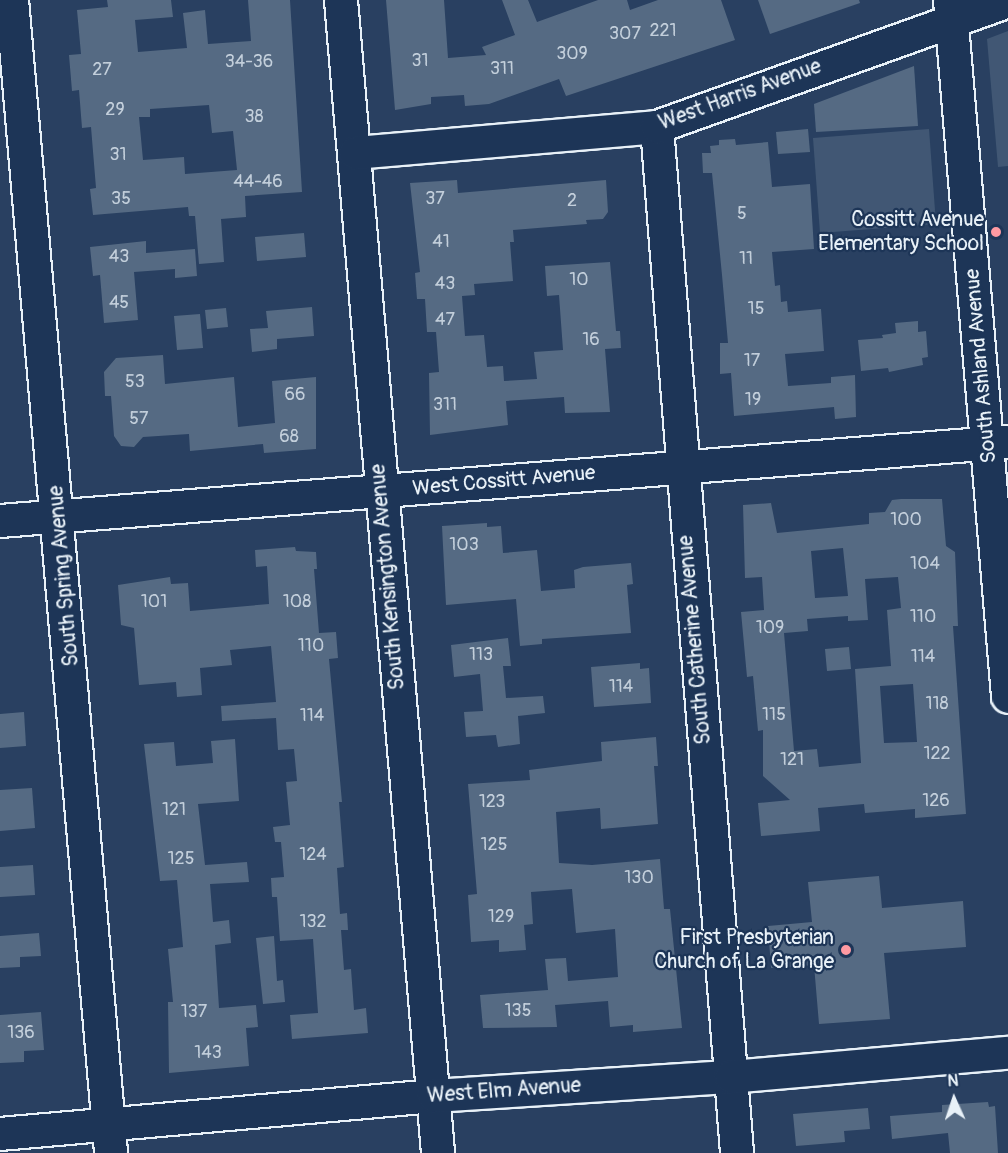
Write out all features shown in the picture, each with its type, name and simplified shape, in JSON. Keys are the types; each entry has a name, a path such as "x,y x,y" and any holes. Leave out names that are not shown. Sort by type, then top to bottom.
{"street":[{"name":"South Spring Avenue","path":"12,0 59,517 110,1139"},
{"name":"South Kensington Avenue","path":"340,0 355,153 380,491 438,1153"},
{"name":"West Harris Avenue","path":"355,153 657,127 951,10 1008,1"},
{"name":"South Ashland Avenue","path":"951,10 997,442 1008,697"},
{"name":"South Catherine Avenue","path":"657,127 737,1153"},
{"name":"West Cossitt Avenue","path":"0,521 997,442"},
{"name":"West Elm Avenue","path":"0,1134 110,1139 434,1096 731,1077 1008,1053"}],"shaded area":[{"path":"1008,31 1008,166 998,167 987,39"},
{"path":"929,129 936,224 820,233 813,138"}],"building":[{"path":"107,0 171,0 173,17 135,20 138,52 187,48 183,13 205,10 208,44 251,41 248,0 290,0 302,192 245,196 246,217 221,219 224,262 199,264 195,216 189,216 188,207 93,215 90,189 96,188 91,127 82,128 79,90 72,91 69,55 81,54 77,10 108,7","holes":["209,105 212,133 233,131 237,170 185,174 184,157 143,160 139,117 150,117 150,109"]},
{"path":"386,0 444,0 448,58 486,55 482,47 515,35 502,0 528,0 537,22 598,0 627,0 630,10 658,0 721,0 735,40 566,96 559,79 489,104 465,106 464,95 431,97 431,104 395,110"},
{"path":"758,0 859,0 860,3 770,34"},
{"path":"914,66 918,126 816,132 814,104"},
{"path":"808,129 810,152 778,154 776,132"},
{"path":"735,139 736,145 768,142 772,187 810,184 814,249 772,252 775,286 780,285 781,302 787,301 788,312 821,309 824,351 785,354 788,386 831,383 831,377 855,375 856,417 835,419 834,407 734,416 731,373 720,374 720,343 728,343 712,173 703,173 702,153 711,153 710,146 719,145 719,140"},
{"path":"457,180 458,193 606,180 608,212 603,219 586,220 587,224 513,230 514,242 510,242 513,281 474,284 475,295 462,296 465,336 484,335 487,367 503,366 504,381 537,379 534,352 563,350 559,295 547,296 545,266 610,262 616,331 620,331 621,348 605,349 610,412 565,413 564,397 506,401 508,425 430,435 429,373 439,372 436,332 427,332 425,299 417,299 415,273 420,272 410,183"},
{"path":"304,233 306,257 257,261 255,237"},
{"path":"146,241 146,253 195,249 197,276 175,278 175,269 134,272 138,320 104,323 100,275 93,276 90,247"},
{"path":"312,307 314,336 277,339 277,349 252,352 250,329 268,328 266,311"},
{"path":"226,308 228,327 207,329 205,310"},
{"path":"200,314 203,348 177,350 174,316"},
{"path":"918,321 918,332 926,331 928,357 922,358 923,365 889,372 888,368 861,371 858,340 883,338 882,335 896,333 895,323"},
{"path":"163,355 165,384 234,377 238,427 275,423 272,381 316,377 316,449 264,453 263,444 190,451 189,434 143,437 134,447 121,446 114,436 111,396 105,396 104,372 116,358"},
{"path":"942,499 946,546 955,552 958,626 953,626 966,814 915,818 915,809 865,813 864,804 818,808 820,831 761,836 758,803 790,800 763,776 763,730 758,731 753,676 747,677 741,612 764,610 762,577 745,578 743,505 771,503 777,533 869,524 869,513 885,512 892,500","holes":["843,548 848,596 815,598 811,551","898,577 901,608 887,610 891,666 855,669 861,763 819,767 817,749 794,751 784,633 808,631 807,619 848,616 848,621 868,620 865,579","913,684 917,742 884,743 880,686"]},
{"path":"487,523 487,527 501,526 503,553 537,550 541,591 575,588 574,570 583,567 631,563 633,584 627,585 631,633 542,639 542,644 520,646 516,599 446,605 442,526"},
{"path":"295,547 296,551 316,552 317,569 314,569 319,633 336,632 338,658 329,659 342,802 339,802 344,867 337,868 340,914 347,913 348,930 341,930 344,970 351,969 354,1010 366,1008 368,1033 292,1039 290,1015 318,1013 313,939 280,941 277,897 272,897 271,878 284,877 281,842 275,842 273,827 290,825 286,782 297,781 294,749 278,750 276,718 222,721 221,706 276,702 271,646 230,650 232,665 200,668 202,695 177,697 176,682 139,685 134,628 121,625 118,585 170,577 171,584 188,583 190,611 269,604 267,566 256,567 255,550"},
{"path":"508,638 511,666 503,666 506,698 543,696 545,713 518,716 520,744 498,747 496,735 466,737 464,712 483,711 480,674 454,677 451,645"},
{"path":"849,647 851,669 827,671 825,649"},
{"path":"640,663 640,669 649,668 651,703 594,707 591,667"},
{"path":"24,712 26,746 0,748 0,714"},
{"path":"656,737 658,766 654,766 658,824 601,829 600,808 556,812 559,863 592,865 660,859 664,909 670,909 682,1028 633,1032 633,1025 610,1027 608,1001 555,1005 557,1027 483,1028 480,995 548,990 545,959 566,958 568,981 618,977 615,929 576,933 572,889 531,892 533,924 524,925 526,950 499,952 499,940 471,942 468,895 477,894 468,784 530,780 529,770 602,761 601,742"},
{"path":"235,739 239,801 198,804 205,865 247,862 249,882 210,884 213,922 229,920 231,943 215,945 219,1008 256,1005 258,1027 246,1028 249,1066 169,1073 168,1002 173,1002 168,949 183,947 177,880 160,881 144,744 174,742 176,766 213,763 211,741"},
{"path":"32,788 35,828 0,831 0,790"},
{"path":"33,865 35,895 0,897 0,867"},
{"name":"First Presbyterian Church of La Grange","path":"879,876 882,908 963,901 966,947 884,953 890,1019 819,1024 814,965 771,968 768,926 812,922 808,882"},
{"path":"39,933 41,956 20,957 20,967 0,968 0,936"},
{"path":"274,936 277,981 283,980 285,1002 263,1004 256,938"},
{"path":"41,1012 44,1050 24,1051 24,1062 0,1063 0,1015"},
{"path":"988,1102 989,1107 995,1106 998,1153 950,1153 948,1133 892,1139 890,1116 942,1112 942,1105"},
{"path":"868,1108 870,1129 844,1131 845,1142 796,1146 793,1114"}],"place":[{"name":"Cossitt Avenue Elementary School","path":"996,232"},
{"name":"First Presbyterian Church of La Grange","path":"846,950"}]}
